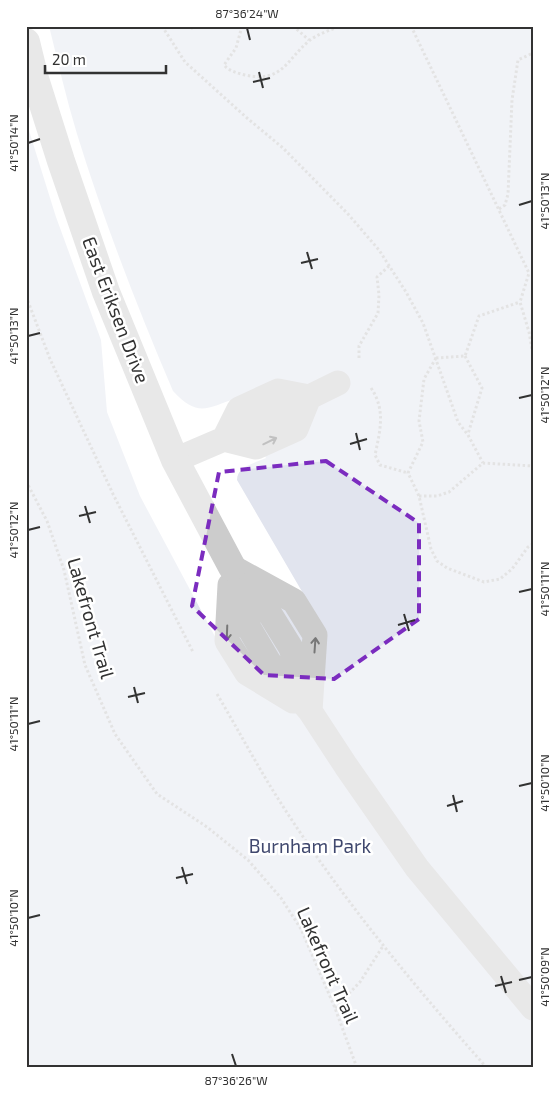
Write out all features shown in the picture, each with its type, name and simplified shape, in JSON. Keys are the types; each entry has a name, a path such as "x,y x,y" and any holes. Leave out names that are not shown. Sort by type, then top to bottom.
{"street":[{"name":"East Eriksen Drive","path":"26,42 35,79 61,161 106,292 175,460 232,567"}],"lane":[{"path":"175,460 224,439 338,383"},
{"path":"232,567 249,628 269,662 310,711 417,868 533,1008"},
{"path":"232,567 294,601 315,635 310,711"}],"path":[{"path":"162,26 185,62 247,118 284,148 360,228 378,250 406,292 423,323 458,422 468,435 482,462"},
{"path":"191,26 192,28 194,26"},
{"path":"242,26 236,48 224,65 232,71 263,77 288,65 309,40 340,26"},
{"path":"293,26 309,40"},
{"path":"411,26 529,273 520,302 529,332 533,355"},
{"path":"531,26 533,30"},
{"path":"499,209 505,205 508,194 511,108 518,60 533,53"},
{"path":"358,363 360,346 378,313 377,277 389,266"},
{"path":"468,435 482,388 465,356 479,316 520,302"},
{"path":"436,358 465,356"},
{"path":"408,473 423,442 419,421 424,379 436,358"},
{"path":"368,384 376,396 382,420 375,455 380,465 408,473 419,496 430,549 438,561 446,568 484,582 500,579 512,569 528,547 533,544"},
{"path":"419,496 437,496 449,492 482,462 533,466"},
{"name":"Lakefront Trail","path":"26,481 47,521 64,570 85,665 115,734 156,794 207,827 248,860 281,898 301,929 335,1008 357,1068"},
{"path":"335,1008 360,982 383,946"}],"highlighted area":[{"path":"326,461 419,523 419,619 334,679 264,675 192,606 219,472"}],"green space":[{"name":"Burnham Park","path":"49,26 533,26 533,1068 26,1068 26,121 56,217 101,340 107,412 140,496 219,644 304,595 237,480 243,468 266,458 237,398 210,407 196,408 189,405 173,391 134,296 87,167"}]}
